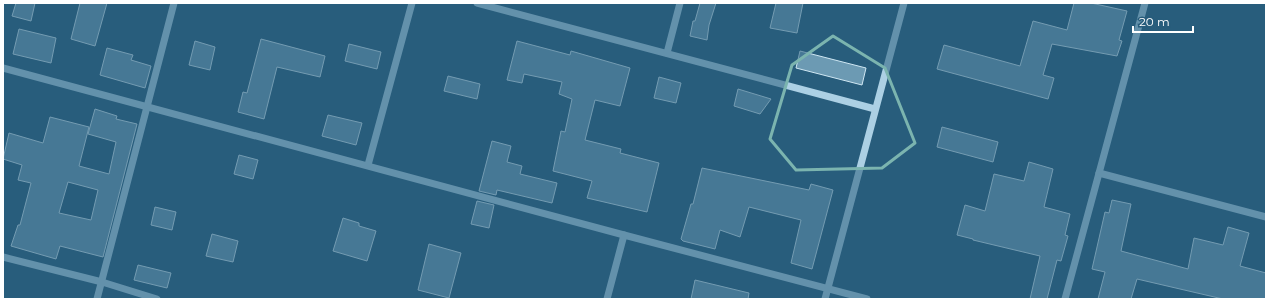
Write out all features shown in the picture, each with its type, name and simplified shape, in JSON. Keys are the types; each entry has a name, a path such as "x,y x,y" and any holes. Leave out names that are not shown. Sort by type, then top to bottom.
{"street":[{"path":"98,299 146,105 174,3"},
{"path":"368,165 412,3"},
{"path":"477,3 875,110"},
{"path":"667,53 680,3"},
{"path":"825,299 904,3"},
{"path":"1065,299 1145,3"},
{"path":"3,68 867,299"},
{"path":"1099,173 1266,217"},
{"path":"607,299 624,235"},
{"path":"3,257 102,282 157,299"}],"highlighted area":[{"path":"833,36 885,68 915,143 882,168 796,170 770,139 792,65"}],"building":[{"path":"16,3 35,3 31,21 12,16"},
{"path":"80,3 107,3 95,46 71,39"},
{"path":"700,3 716,3 709,25 707,40 690,36 693,21 695,21"},
{"path":"776,3 803,3 797,33 770,28"},
{"path":"1074,3 1091,3 1127,11 1119,40 1122,41 1117,56 1052,44 1043,75 1054,78 1048,99 937,69 944,45 1020,66 1033,21 1067,30"},
{"path":"19,29 56,38 51,63 13,54"},
{"path":"261,39 325,56 320,77 277,67 264,119 238,112 243,92 247,93"},
{"path":"195,41 215,47 210,70 189,65"},
{"path":"517,41 570,55 571,51 630,68 620,106 595,100 585,140 621,149 620,153 659,163 647,212 587,198 592,181 553,171 561,131 565,132 572,99 559,94 562,82 524,74 522,83 507,80"},
{"path":"349,44 381,52 377,69 345,61"},
{"path":"107,48 133,55 131,60 151,66 145,88 100,75"},
{"path":"800,51 866,68 862,85 796,68"},
{"path":"448,76 480,84 477,99 444,91"},
{"path":"659,77 681,83 676,103 654,98"},
{"path":"738,89 771,99 760,114 734,106"},
{"path":"95,109 117,116 116,119 137,124 103,257 60,246 56,259 11,246 18,225 20,225 31,183 18,180 22,165 3,159 9,133 43,143 50,117 89,127 79,166 109,174 116,142 88,134","holes":["68,182 98,190 91,220 59,213"]},
{"path":"328,115 362,123 356,145 322,136"},
{"path":"942,127 998,142 993,162 937,147"},
{"path":"492,141 511,146 507,162 522,166 520,174 557,183 552,203 497,190 496,195 479,191"},
{"path":"239,155 258,160 253,179 234,174"},
{"path":"1029,162 1053,169 1044,207 1070,214 1065,235 1068,236 1061,261 1057,260 1047,299 1030,299 1040,256 957,235 965,205 985,211 994,174 1024,181"},
{"path":"702,168 809,190 811,184 833,190 812,269 791,263 801,220 749,207 740,237 720,230 715,249 683,241 681,239 691,204 693,204"},
{"path":"1112,200 1131,204 1121,251 1188,269 1194,238 1223,245 1228,227 1249,233 1240,266 1266,273 1266,299 1223,299 1137,279 1131,299 1098,299 1105,272 1092,269 1105,212 1109,213"},
{"path":"477,201 494,205 489,228 471,224"},
{"path":"155,207 176,212 172,230 151,225"},
{"path":"343,218 359,223 359,226 376,231 367,261 333,251"},
{"path":"212,234 238,241 233,262 206,256"},
{"path":"429,244 461,253 449,298 418,290"},
{"path":"138,265 171,273 167,288 134,280"},
{"path":"695,280 749,293 748,299 691,299"}]}
